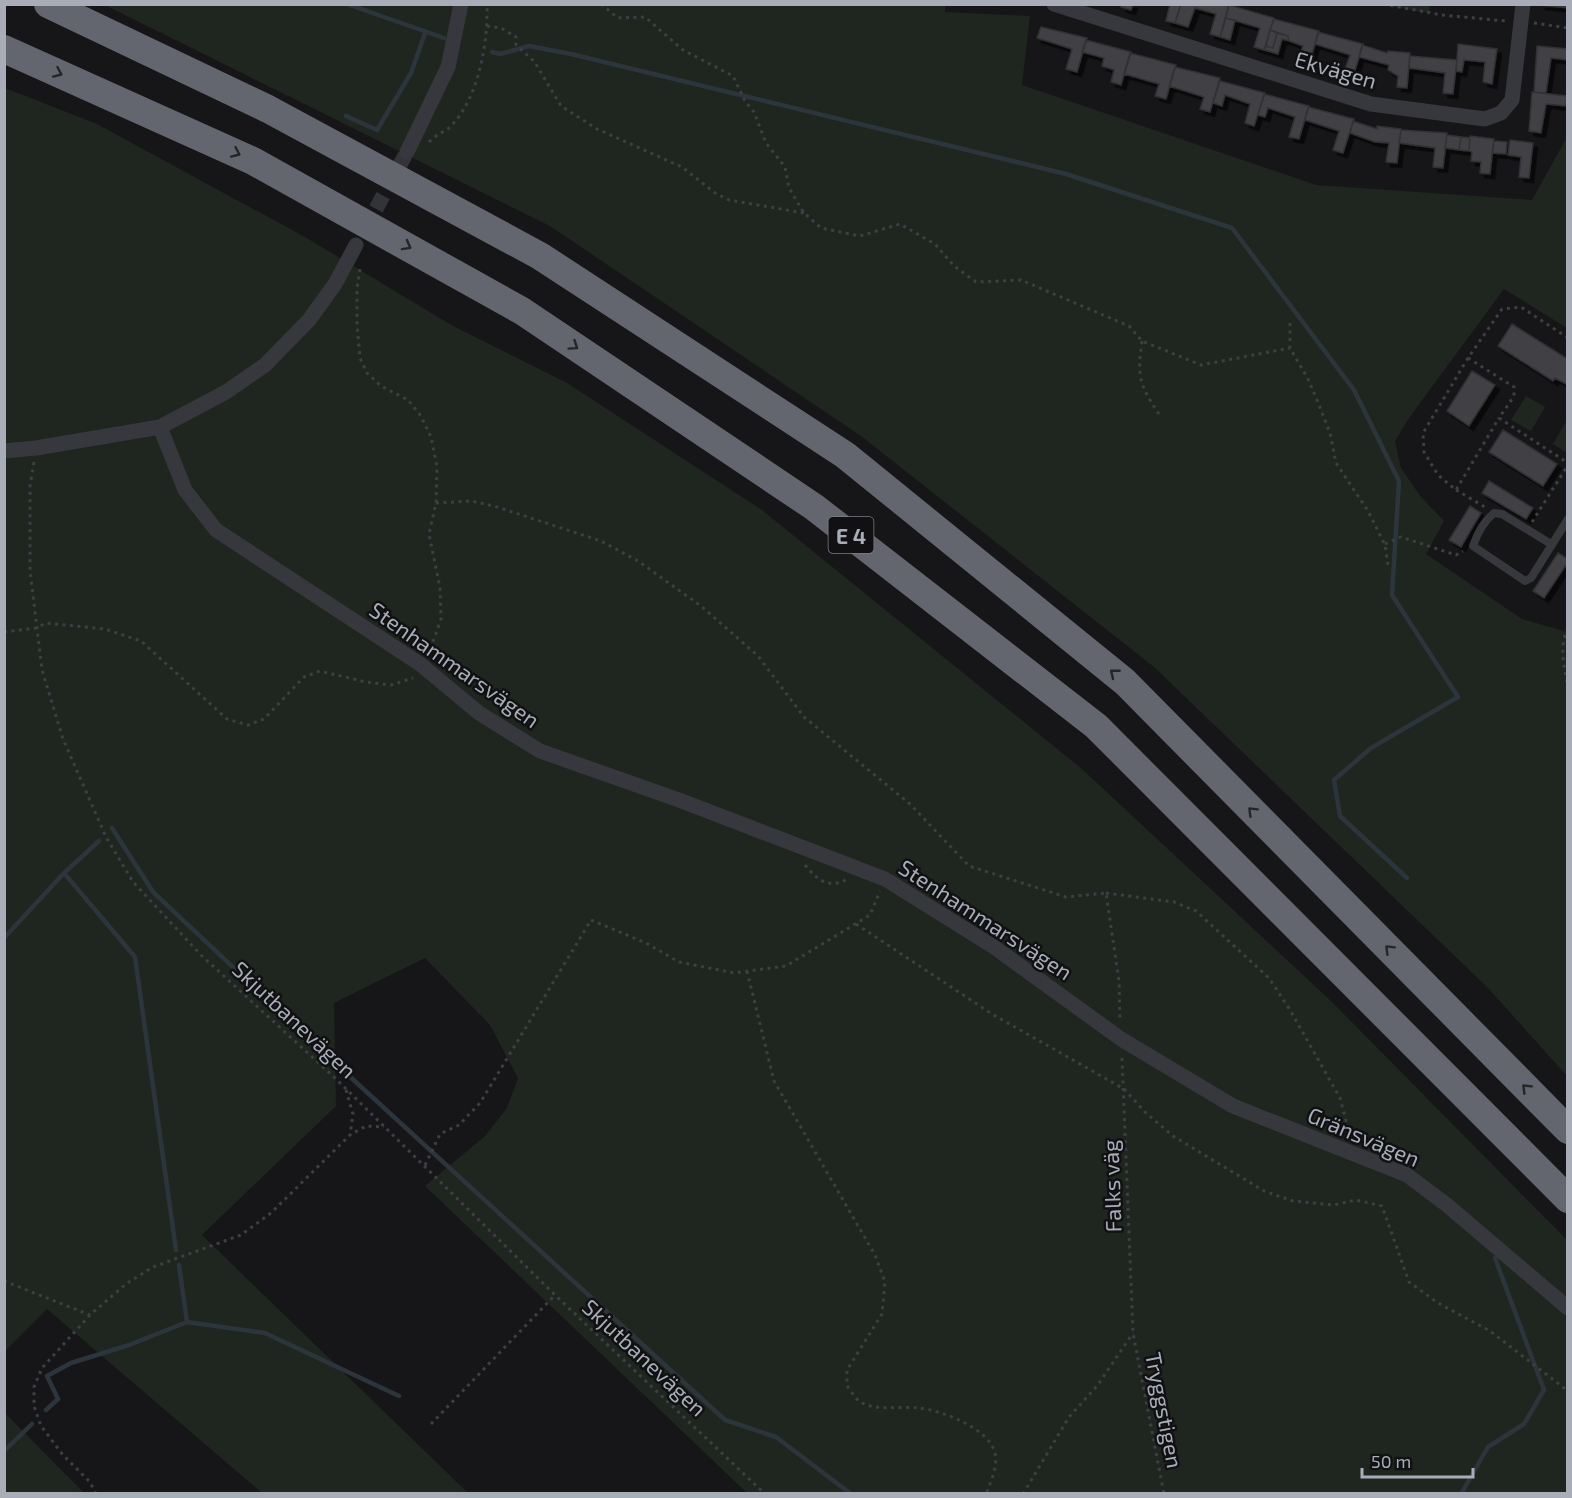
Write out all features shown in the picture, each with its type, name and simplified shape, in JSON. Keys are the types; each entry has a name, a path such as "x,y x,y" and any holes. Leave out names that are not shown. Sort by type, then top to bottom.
{"highway":[{"name":"E 4","path":"48,4 268,109 540,256 844,455 1125,682 1568,1130"},
{"name":"E 4","path":"4,49 253,161 522,311 814,507 1096,726 1568,1199"}],"street":[{"path":"407,152 448,67 461,4"},
{"name":"Ekvägen","path":"1054,4 1371,104 1485,119 1501,113 1512,100 1523,4"},
{"path":"4,451 160,428 226,392 265,365 309,320 335,284 356,245"},
{"name":"Stenhammarsvägen","path":"160,428 185,490 216,530 420,664 479,713 540,751 680,800 885,879 994,947 1121,1039"},
{"name":"Gränsvägen","path":"1121,1039 1233,1106 1407,1175 1447,1205 1568,1308"}],"lane":[{"path":"1551,544 1502,514 1494,513 1487,519 1473,546 1525,581 1531,578 1568,519"}],"path":[{"path":"427,144 433,137 451,127 466,106 482,60 487,26 487,4"},
{"path":"600,4 618,18 645,17 683,50 733,76 745,101 754,112 766,143 785,167 789,188 804,213 821,228 860,236 900,224 935,244 954,266 976,282 1021,280 1129,326 1142,341 1201,365 1290,348"},
{"path":"1383,4 1442,15 1568,28"},
{"path":"487,26 501,28 516,37 516,45 534,61 561,106 597,129 682,167 715,193 729,200 804,213"},
{"path":"4,632 36,628 46,623 105,629 141,641 227,719 248,725 264,719 304,677 320,671 366,682 391,685 414,678 420,664 432,650 441,619 440,588 429,534 436,502 437,467 431,437 422,416 408,400 381,386 367,373 360,358 357,288 362,260"},
{"path":"1494,513 1456,490 1438,475 1425,452 1423,433 1468,358 1502,309 1521,307 1568,338"},
{"path":"1290,323 1290,348 1317,400 1329,432 1336,463 1368,511 1385,545 1388,565"},
{"path":"1142,341 1138,367 1144,392 1159,414"},
{"path":"1456,490 1514,396 1514,387 1468,358"},
{"path":"1499,418 1568,464 1527,530"},
{"name":"Skjutbanevägen","path":"36,448 30,486 30,570 42,670 63,739 106,837 132,882 201,955 386,1127 555,1295 765,1494"},
{"path":"436,502 471,501 494,506 601,541 638,561 701,606 758,656 804,717 910,804 969,866 1066,897 1106,893 1174,902 1196,911 1269,978 1340,1098 1350,1138"},
{"path":"1385,545 1401,537 1456,555 1473,546"},
{"path":"1568,628 1563,637 1562,651 1568,688"},
{"path":"424,1165 440,1134 459,1125 480,1103 591,920 646,943 679,962 734,973 786,966 870,915 885,879"},
{"name":"Falks väg","path":"1106,893 1119,981 1133,1333"},
{"path":"856,924 992,1014 1124,1089 1146,1113 1173,1136 1264,1191 1293,1201 1333,1205 1356,1200 1382,1206 1409,1282 1438,1303 1490,1331 1568,1391"},
{"path":"747,971 774,1081 875,1255 885,1282 882,1314 847,1370 847,1386 861,1402 876,1406 920,1408 954,1417 984,1434 995,1452 993,1474 986,1494"},
{"path":"345,1088 352,1114 350,1135"},
{"path":"96,1494 90,1482 63,1455 40,1426 34,1406 33,1387 42,1368 90,1315 126,1284 153,1267 241,1235 271,1214 350,1135 366,1126 386,1127"},
{"path":"4,1281 90,1315"},
{"path":"431,1424 555,1295"},
{"path":"1023,1494 1069,1417 1097,1386 1133,1333"},
{"name":"Tryggstigen","path":"1133,1333 1164,1494"}],"shaded area":[{"path":"1430,4 1429,13 1383,5"},
{"path":"105,5 945,5 945,12 1030,16 1022,85 1316,185 1532,200 1567,137 1567,328 1504,289 1409,418 1395,441 1401,468 1421,497 1444,521 1426,554 1522,619 1567,632 1567,1076 1488,988 1154,667 861,436 550,226"},
{"path":"5,88 97,124 305,237 453,326 567,383 762,510 1082,769 1331,1001 1567,1240 1567,1493 747,1493 425,1186 485,1136 507,1108 518,1078 490,1025 425,958 334,1003 336,1106 202,1235 468,1493 262,1493 47,1309 5,1351"},
{"path":"1526,396 1545,407 1531,431 1511,420"},
{"path":"1567,420 1568,453 1553,444"},
{"path":"5,1413 84,1493 5,1493"}],"building":[{"path":"1122,4 1133,4 1131,10 1121,7"},
{"path":"1170,4 1181,4 1175,23 1166,21"},
{"path":"1181,4 1229,4 1220,37 1210,34 1216,14 1195,8 1188,27 1175,23"},
{"path":"1541,4 1568,4 1568,8 1541,5"},
{"path":"1229,5 1274,18 1264,50 1254,47 1260,28 1226,18"},
{"path":"1226,18 1235,20 1230,40 1220,37"},
{"path":"1274,19 1319,31 1309,64 1298,60 1303,46 1289,41 1288,36 1270,30"},
{"path":"1041,27 1087,38 1077,72 1066,69 1072,49 1037,38"},
{"path":"1270,30 1277,33 1273,48 1266,46"},
{"path":"1318,32 1363,44 1353,77 1343,74 1350,55 1315,44"},
{"path":"1277,33 1288,36 1289,41 1282,39 1278,54 1264,50 1266,46 1273,48"},
{"path":"1086,40 1131,52 1121,85 1111,82 1114,70 1102,66 1104,58 1082,52"},
{"path":"1458,44 1497,49 1492,84 1483,82 1485,62 1464,60 1462,72 1456,71"},
{"path":"1362,45 1387,53 1388,51 1410,53 1407,88 1397,87 1398,76 1388,70 1389,65 1359,57"},
{"path":"1537,46 1568,49 1568,60 1551,58 1546,93 1534,92"},
{"path":"1130,53 1176,65 1166,99 1155,96 1159,84 1124,74"},
{"path":"1410,56 1457,60 1453,94 1443,93 1445,73 1409,68"},
{"path":"1175,67 1220,78 1210,112 1200,109 1204,97 1169,86"},
{"path":"1220,81 1265,93 1254,126 1245,123 1250,104 1225,95 1222,106 1213,103"},
{"path":"1532,92 1567,96 1566,106 1546,104 1541,133 1529,131"},
{"path":"1264,94 1309,106 1299,139 1289,137 1295,117 1268,108 1265,117 1258,115"},
{"path":"1308,107 1354,119 1343,153 1333,150 1339,131 1305,120"},
{"path":"1353,121 1377,129 1377,126 1401,129 1397,163 1386,162 1389,143 1375,142 1350,133"},
{"path":"1401,130 1447,133 1443,168 1433,167 1435,148 1399,143"},
{"path":"1447,135 1461,137 1459,150 1445,148"},
{"path":"1470,136 1494,139 1490,174 1480,173 1481,162 1471,161"},
{"path":"1461,137 1470,138 1469,151 1459,150"},
{"path":"1510,140 1533,143 1529,178 1519,177 1521,157 1508,155"},
{"path":"1494,141 1507,142 1506,154 1492,153"},
{"path":"1512,324 1566,358 1568,356 1568,385 1555,378 1553,381 1498,346"},
{"path":"1472,371 1495,385 1469,426 1447,411"},
{"path":"1503,430 1557,464 1543,486 1489,452"},
{"path":"1489,481 1533,508 1526,519 1482,493"},
{"path":"1470,506 1481,513 1461,547 1449,540"},
{"path":"1558,553 1568,559 1568,562 1544,598 1533,591"}],"waterway":[{"path":"347,4 444,38"},
{"path":"346,116 377,130 411,73 425,33"},
{"path":"492,52 500,54 529,46 571,54 1066,174 1232,228 1354,390 1399,481 1392,595 1458,697 1371,748 1334,780 1340,816 1407,878"},
{"path":"112,828 153,892 335,1063 725,1420 776,1437 851,1494"},
{"path":"4,938 64,873 99,841"},
{"path":"64,873 135,957 176,1250"},
{"path":"1461,1494 1488,1447 1524,1424 1544,1390 1495,1258"},
{"path":"179,1265 187,1322"},
{"path":"46,1410 58,1399 47,1376 71,1363 129,1345 187,1322 265,1333 399,1396"},
{"path":"4,1451 32,1424"}],"tunnel":[{"path":"365,229 407,152"}]}
